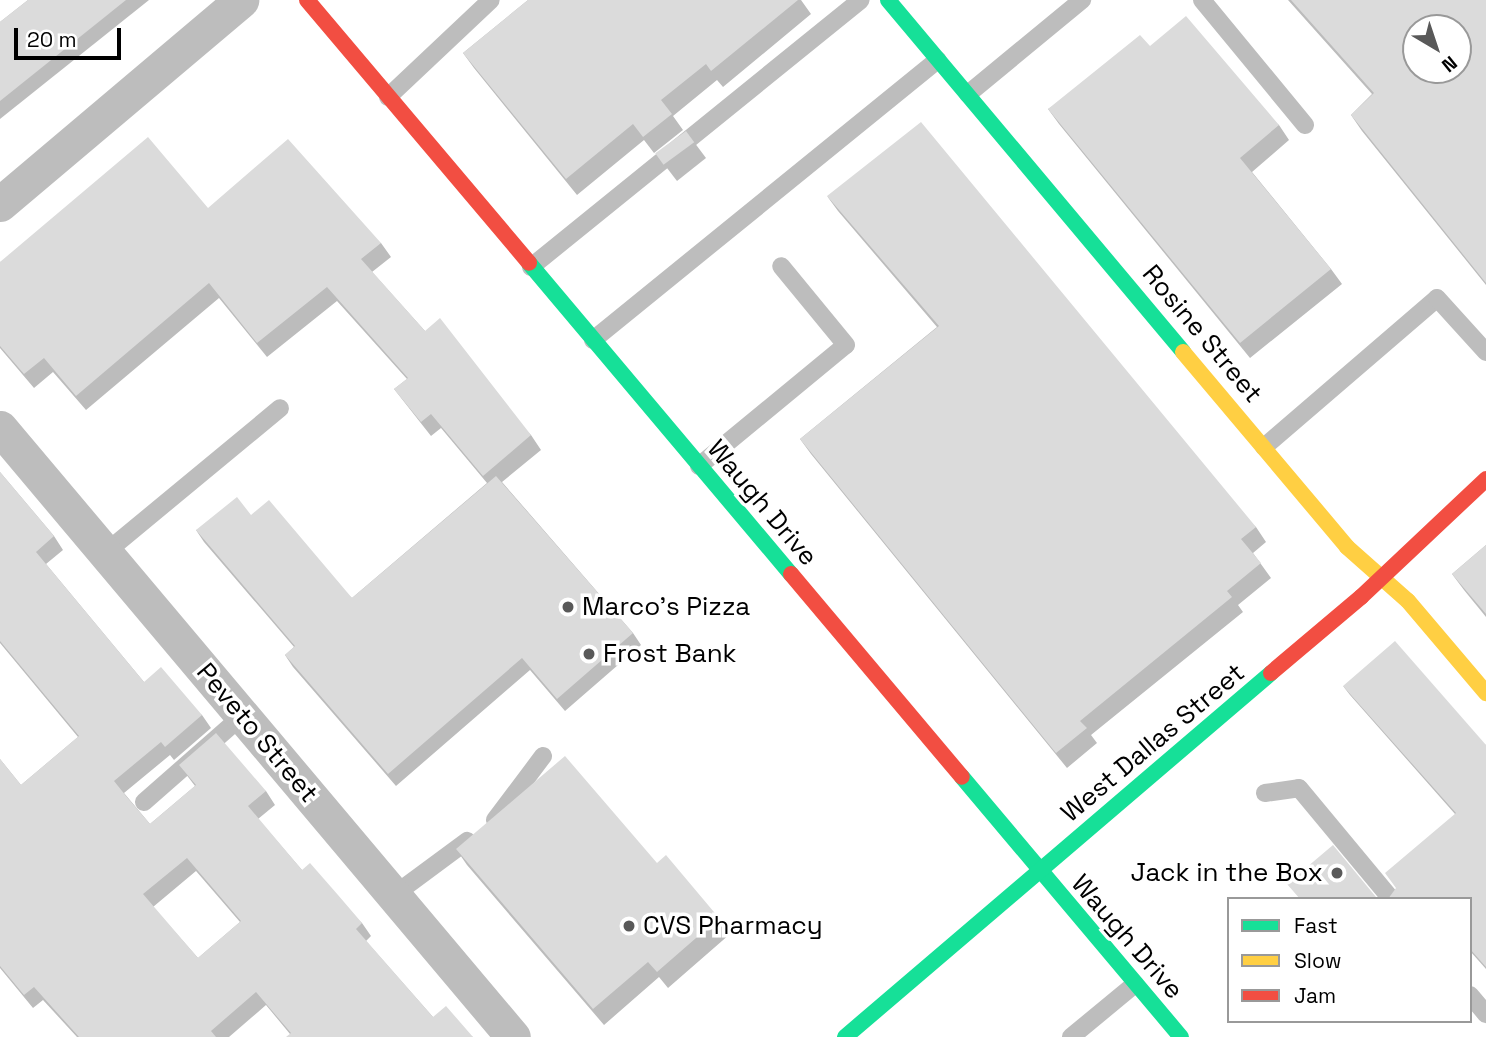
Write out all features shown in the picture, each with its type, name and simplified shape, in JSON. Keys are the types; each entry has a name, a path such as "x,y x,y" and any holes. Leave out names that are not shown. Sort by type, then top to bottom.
{"main road":[{"name":"Waugh Drive","path":"307,0 1039,872 1181,1037"},
{"name":"Rosine Street","path":"888,0 1348,547 1408,601 1486,693"},
{"name":"West Dallas Street","path":"845,1037 1383,578 1486,480"}],"street":[{"path":"0,204 241,0"},
{"name":"Peveto Street","path":"0,428 513,1037"}],"lane":[{"path":"388,97 491,0"},
{"path":"531,267 861,0"},
{"path":"968,94 1082,0"},
{"path":"1202,0 1305,125"},
{"path":"593,340 938,60"},
{"path":"698,466 846,345 781,266"},
{"path":"1264,447 1437,298 1486,352"},
{"path":"106,553 281,408"},
{"path":"144,802 242,716"},
{"path":"394,895 502,816 543,755"},
{"path":"1265,793 1299,788 1389,897"},
{"path":"1070,1037 1135,984"},
{"path":"1472,997 1486,1014"}],"building":[{"path":"28,0 126,0 0,101 0,22"},
{"path":"528,0 798,0 711,71 706,64 661,100 672,114 643,137 633,124 566,179 463,53"},
{"path":"1291,0 1486,0 1486,283 1351,115 1374,93"},
{"path":"1186,16 1279,125 1240,158 1331,269 1240,343 1048,109 1140,35 1150,46"},
{"path":"921,122 1256,527 1241,539 1261,563 1227,591 1232,597 1080,721 1087,728 1056,753 800,439 939,326 827,196"},
{"path":"686,131 694,142 663,165 655,153"},
{"path":"148,137 208,208 288,139 381,243 361,259 425,331 440,318 531,435 483,476 431,414 421,422 394,389 408,378 327,287 257,343 209,283 76,396 44,358 24,374 0,346 0,262"},
{"path":"0,472 54,536 36,552 144,682 161,667 202,715 165,747 161,742 114,781 126,796 150,824 196,785 179,765 216,733 266,791 248,806 302,870 310,863 362,923 356,929 433,1017 446,1006 473,1037 286,1037 291,1033 256,992 211,1031 216,1037 79,1037 34,987 24,995 0,966 0,759 21,785 79,736 0,641","holes":["187,858 241,921 198,958 143,894"]},
{"path":"496,476 633,633 557,699 522,658 388,774 285,655 295,646 196,530 237,497 251,515 269,500 352,598"},
{"path":"1486,545 1486,614 1452,574"},
{"path":"1395,641 1486,745 1486,967 1472,951 1472,897 1389,897 1396,888 1385,873 1456,813 1343,686"},
{"name":"CVS Pharmacy","path":"565,756 657,863 666,855 719,918 657,972 648,962 593,1009 456,849"},
{"name":"Jack in the Box","path":"1333,845 1376,897 1298,897 1287,884"}],"traffic: fast":[{"path":"888,0 1183,352"},
{"path":"529,263 791,574"},
{"path":"845,1037 1271,673"},
{"path":"962,777 1181,1037"}],"traffic: slow":[{"path":"1183,352 1347,547 1408,601 1486,693"}],"traffic: jam":[{"path":"307,0 529,263"},
{"path":"1271,673 1361,597 1486,479"},
{"path":"791,574 962,777"}],"place":[{"name":"Marco's Pizza","path":"568,607"},
{"name":"Frost Bank","path":"589,654"},
{"name":"Jack in the Box","path":"1337,873"},
{"name":"CVS Pharmacy","path":"629,926"}]}
